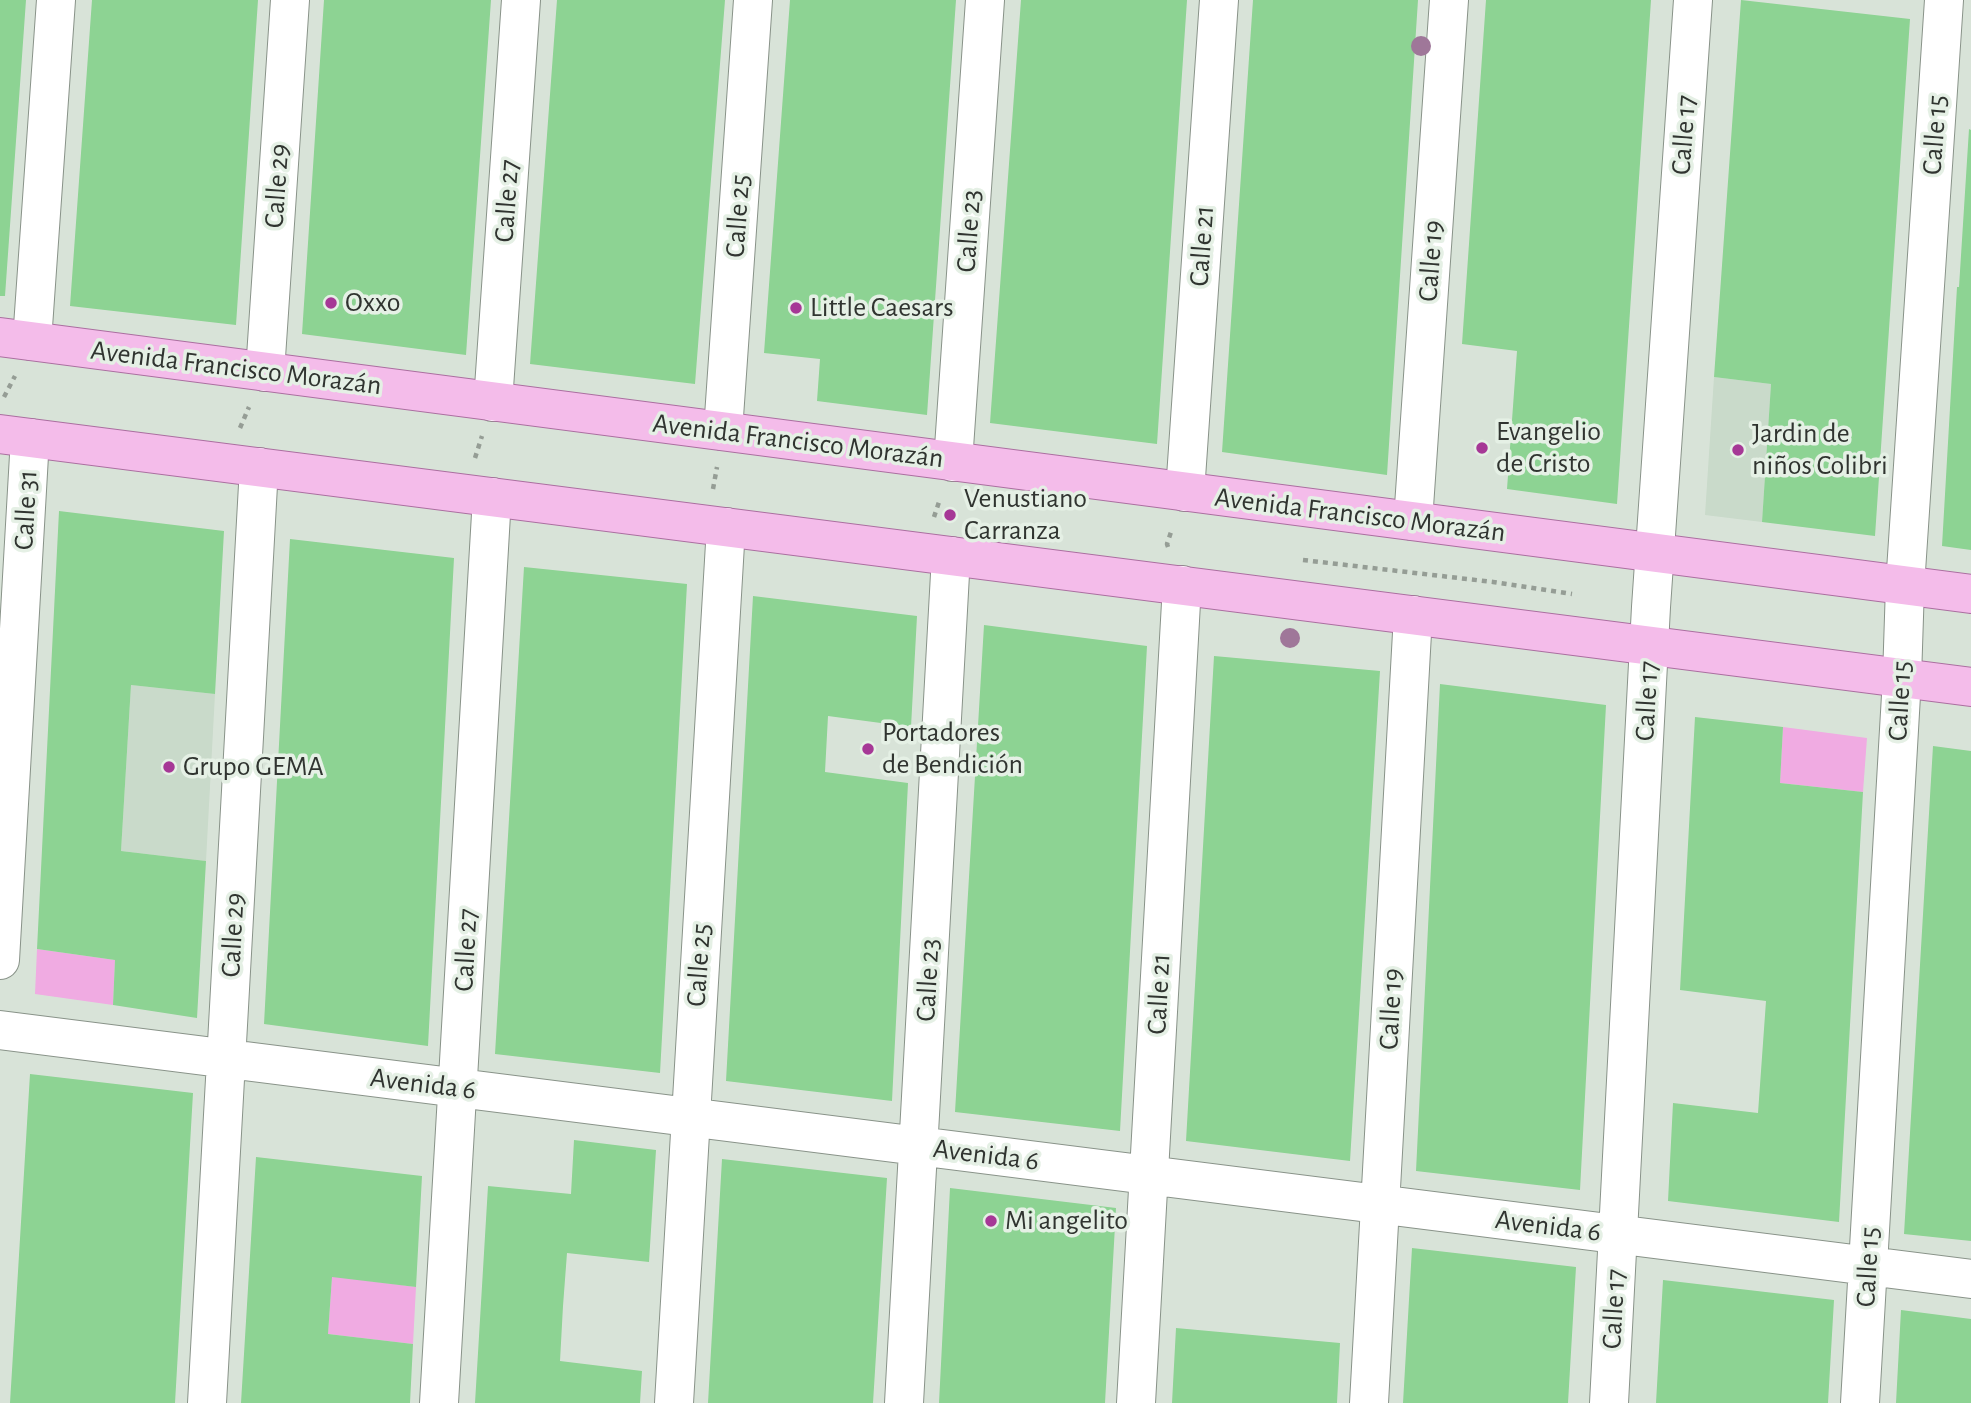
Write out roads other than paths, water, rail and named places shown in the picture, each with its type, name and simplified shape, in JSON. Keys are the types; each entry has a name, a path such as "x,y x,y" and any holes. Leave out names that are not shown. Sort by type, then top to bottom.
{"main road":[{"name":"Avenida Francisco Morazán","path":"16,339 1971,594"},
{"path":"15,436 1971,687"}],"street":[{"path":"16,339 56,0"},
{"name":"Calle 29","path":"265,372 290,0"},
{"name":"Calle 27","path":"493,402 521,0"},
{"name":"Calle 25","path":"723,431 753,0"},
{"name":"Calle 23","path":"953,461 985,0"},
{"name":"Calle 21","path":"1185,492 1219,0"},
{"name":"Calle 19","path":"1413,521 1449,0"},
{"name":"Calle 17","path":"1609,1403 1655,554 1693,0"},
{"name":"Calle 15","path":"1860,1403 1905,586 1944,0"},
{"name":"Calle 31","path":"0,960 15,436"},
{"name":"Calle 29","path":"207,1403 259,467"},
{"name":"Calle 27","path":"439,1403 492,497"},
{"name":"Calle 25","path":"674,1403 717,526"},
{"name":"Calle 23","path":"904,1403 951,556"},
{"name":"Calle 21","path":"1136,1403 1182,585"},
{"name":"Calle 19","path":"1369,1403 1413,615"},
{"name":"Avenida 6","path":"0,1030 1971,1279"}],"place":[{"name":"Oxxo","path":"331,303"},
{"name":"Little Caesars","path":"796,308"},
{"name":"Evangelio de Cristo","path":"1482,448"},
{"name":"Jardin de niños Colibri","path":"1738,450"},
{"name":"Venustiano Carranza","path":"950,515"},
{"name":"Portadores de Bendición","path":"868,749"},
{"name":"Grupo GEMA","path":"169,767"},
{"name":"Mi angelito","path":"991,1221"}]}
